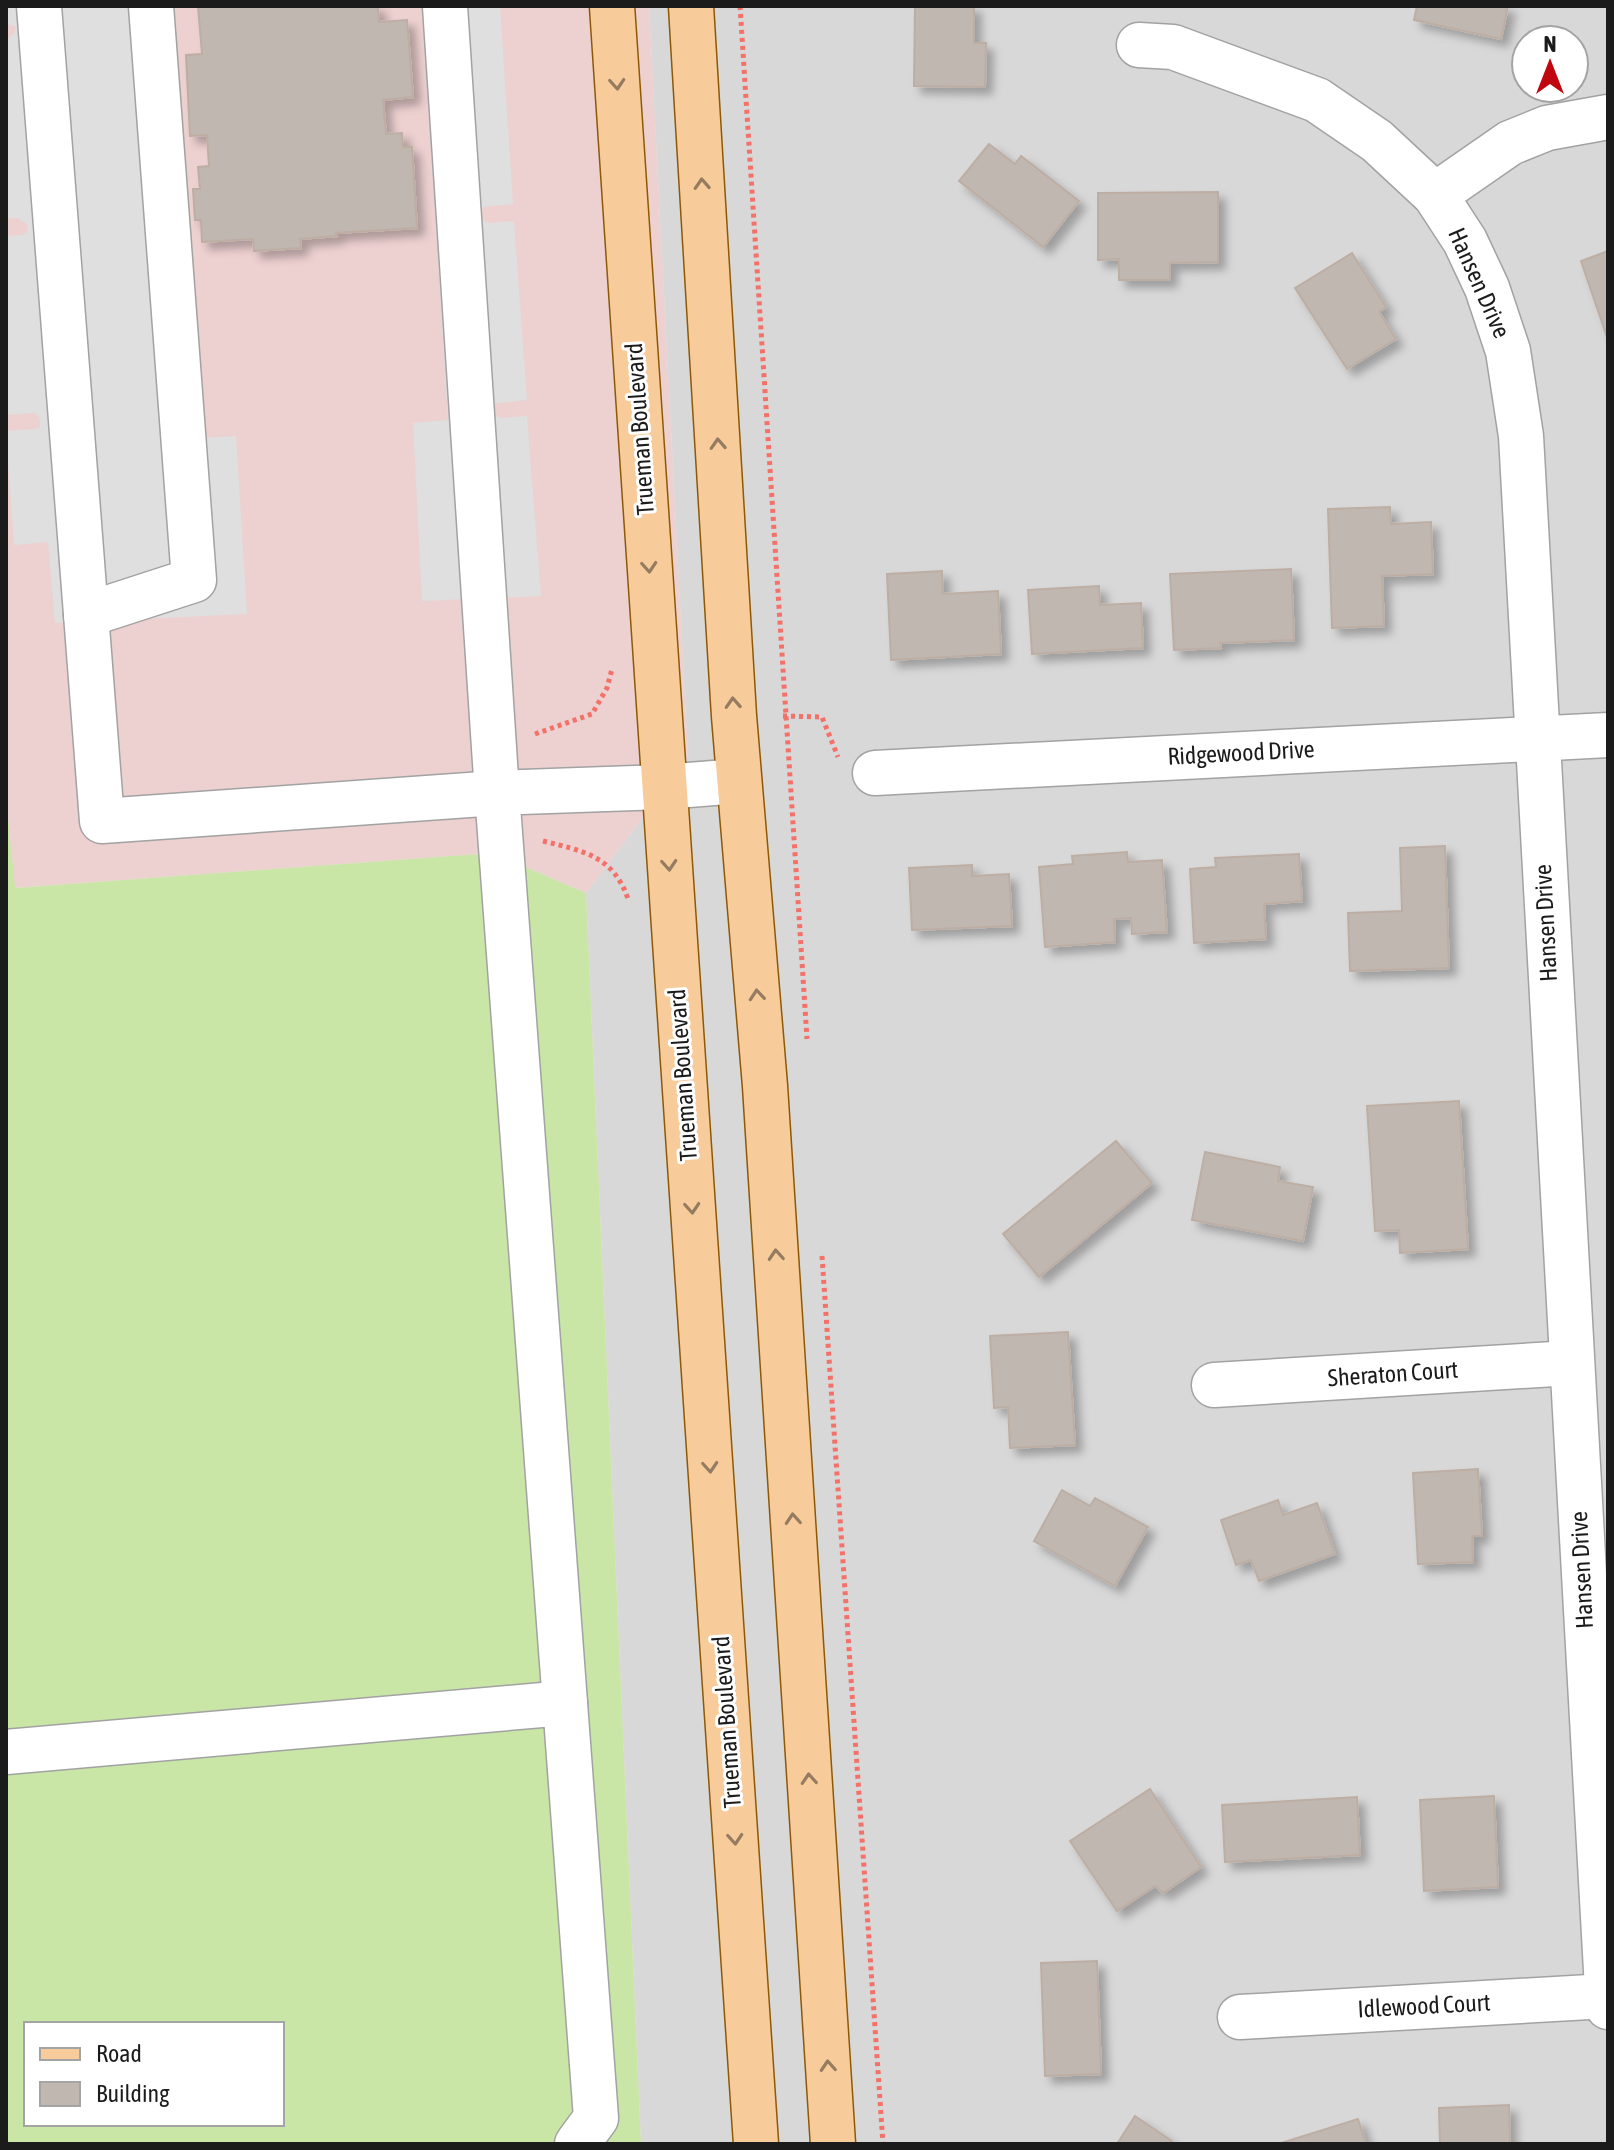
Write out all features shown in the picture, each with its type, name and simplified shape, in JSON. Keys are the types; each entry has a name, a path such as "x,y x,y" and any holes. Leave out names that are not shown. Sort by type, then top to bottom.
{"main road":[{"name":"Trueman Boulevard","path":"612,6 756,2144"},
{"path":"691,6 734,716 765,1086 833,2144"}],"street":[{"path":"39,6 102,821 497,793 739,781"},
{"path":"86,615 194,580 151,6"},
{"path":"445,6 497,793 596,2118 577,2144"},
{"name":"Hansen Drive","path":"1139,45 1173,47 1317,100 1377,141 1435,195 1465,241 1487,288 1508,351 1521,436 1608,2007"},
{"path":"1435,195 1510,143 1547,128 1608,117"},
{"name":"Ridgewood Drive","path":"875,773 1608,735"},
{"name":"Sheraton Court","path":"1214,1385 1571,1363"},
{"path":"6,1752 565,1703"},
{"name":"Idlewood Court","path":"1240,2017 1607,1996"}],"path":[{"path":"494,745 551,730 592,714 607,688 613,665"},
{"path":"734,716 822,717 839,760 875,773"}],"shaded area":[{"path":"6,6 649,6 688,757 586,893 493,853 14,888 6,797"},
{"path":"6,6 174,6 202,438 236,436 247,614 55,623 48,542 14,545 6,431 34,429 40,427 40,422 39,416 34,413 6,415 6,236 22,235 27,232 28,225 18,218 6,218 6,40 14,34 16,27 6,23"},
{"path":"422,6 500,6 513,204 484,207 479,213 481,220 490,223 514,221 527,400 498,403 492,407 492,412 500,418 527,416 541,596 422,601 413,423 448,420"},
{"path":"649,6 1608,6 1608,2144 641,2144 586,893 688,757"}],"green space":[{"path":"6,798 15,888 493,853 586,893 641,2144 6,2144"}],"building":[{"path":"198,6 378,6 379,22 407,20 413,97 383,100 386,134 402,133 403,147 412,147 417,228 336,233 337,236 300,239 301,248 254,251 253,239 202,242 201,220 195,220 193,189 200,189 198,167 209,166 207,135 190,136 186,55 202,54"},
{"path":"915,6 974,6 974,43 986,43 985,87 914,86"},
{"path":"1417,6 1508,6 1501,39 1414,20"},
{"path":"989,144 1015,164 1021,156 1079,201 1043,247 959,181"},
{"path":"1218,192 1218,262 1170,263 1170,280 1119,280 1119,259 1098,260 1098,193"},
{"path":"1608,251 1608,340 1581,261"},
{"path":"1352,253 1386,307 1379,312 1396,339 1347,369 1295,288"},
{"path":"1390,507 1391,524 1431,522 1433,574 1382,576 1384,626 1332,628 1328,509"},
{"path":"1291,569 1294,640 1220,643 1221,648 1174,650 1170,574"},
{"path":"942,571 943,594 998,591 1001,654 891,660 887,574"},
{"path":"1099,586 1100,605 1141,603 1143,648 1032,654 1028,590"},
{"path":"1445,846 1449,968 1350,971 1348,913 1402,911 1400,848"},
{"path":"1127,852 1128,862 1162,860 1167,932 1132,934 1131,918 1114,919 1115,942 1045,947 1039,867 1073,864 1072,856"},
{"path":"1299,854 1302,901 1264,904 1266,939 1194,943 1190,869 1216,867 1215,858"},
{"path":"972,865 972,876 1009,874 1012,926 912,930 909,868"},
{"path":"1459,1101 1468,1249 1400,1253 1399,1230 1375,1231 1367,1106"},
{"path":"1116,1141 1152,1183 1039,1277 1003,1234"},
{"path":"1205,1152 1280,1167 1278,1181 1313,1187 1303,1241 1192,1220"},
{"path":"1068,1332 1075,1445 1010,1448 1008,1407 994,1408 990,1336"},
{"path":"1478,1469 1482,1536 1472,1536 1473,1562 1418,1564 1413,1473"},
{"path":"1062,1490 1090,1506 1095,1498 1148,1527 1115,1586 1034,1541"},
{"path":"1278,1500 1283,1515 1317,1503 1335,1554 1259,1581 1251,1560 1236,1565 1221,1520"},
{"path":"1150,1789 1201,1867 1163,1893 1155,1886 1117,1911 1070,1841"},
{"path":"1494,1796 1498,1887 1424,1891 1420,1800"},
{"path":"1357,1797 1360,1855 1225,1862 1222,1805"},
{"path":"1097,1961 1101,2074 1045,2076 1041,1963"},
{"path":"1509,2105 1510,2144 1440,2144 1439,2108"},
{"path":"1135,2116 1172,2141 1168,2144 1117,2144"},
{"path":"1358,2119 1366,2144 1281,2144 1281,2143"}]}
